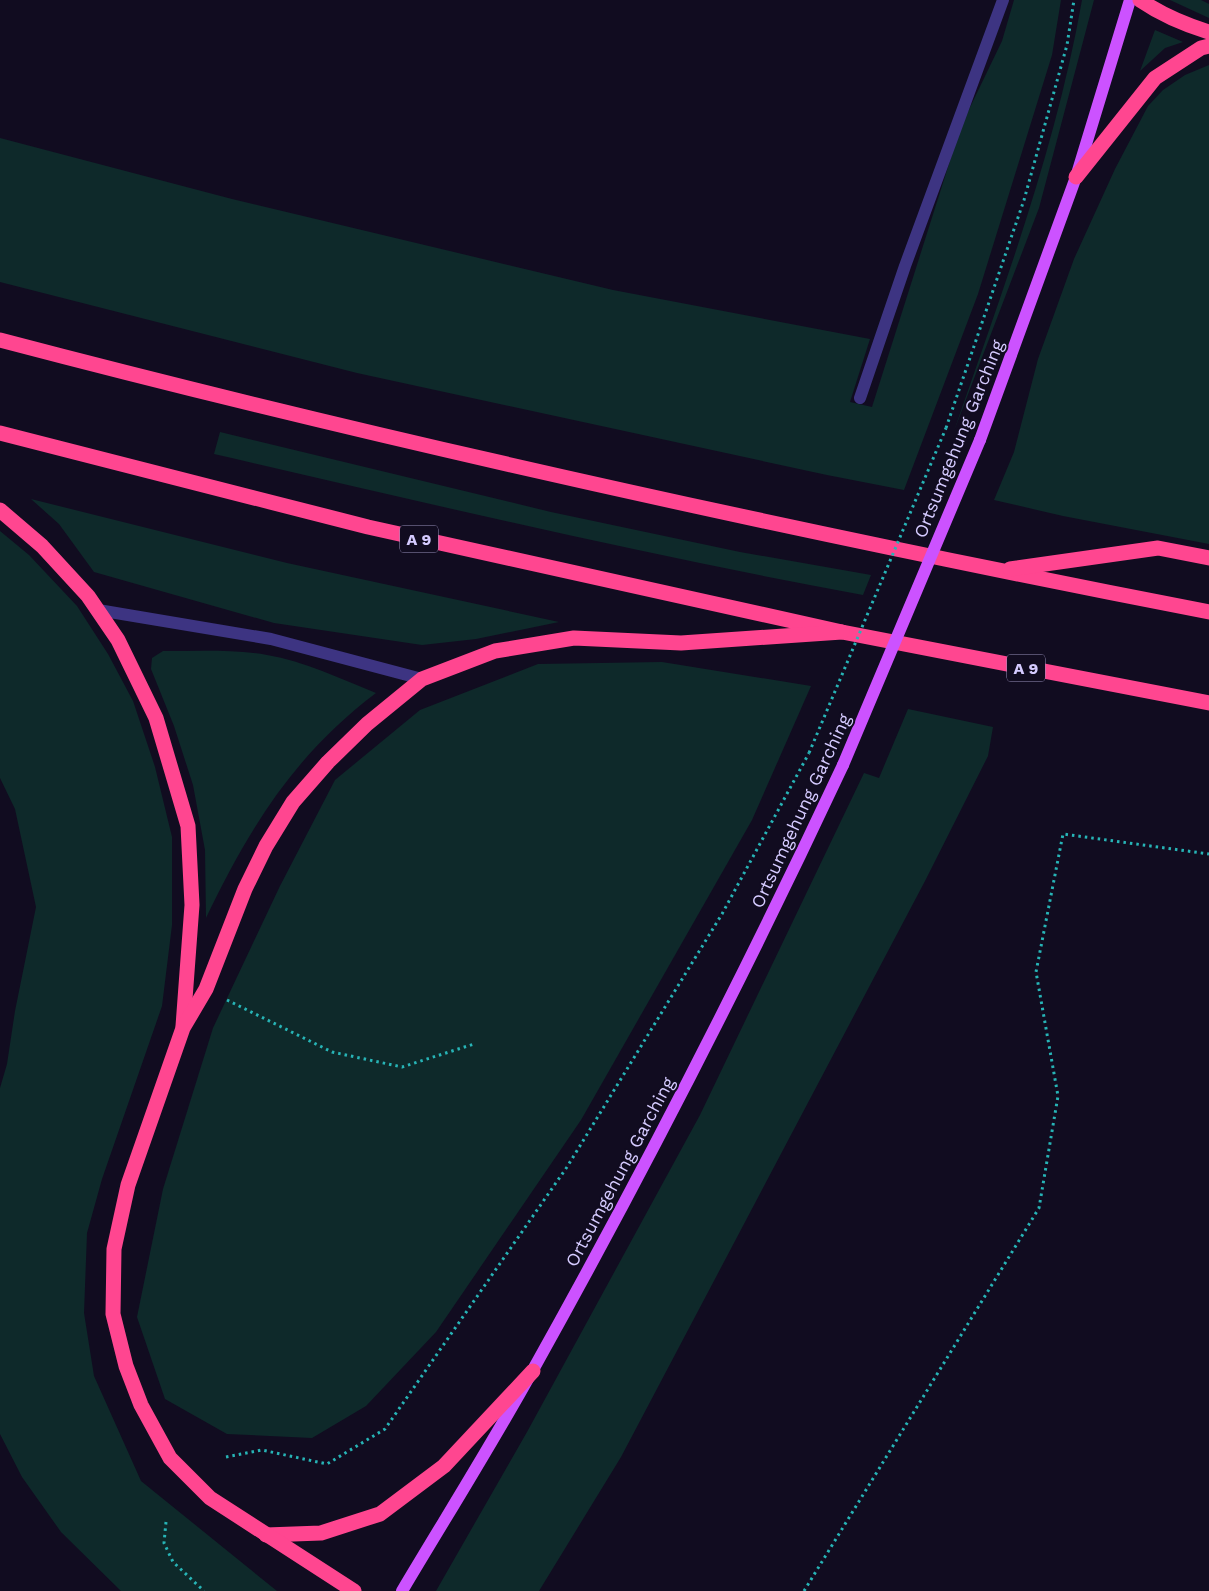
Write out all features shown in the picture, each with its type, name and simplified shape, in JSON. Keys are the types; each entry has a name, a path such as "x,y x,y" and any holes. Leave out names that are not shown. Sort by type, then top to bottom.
{"highway":[{"path":"1140,0 1159,13 1184,25 1209,32"},
{"path":"1076,177 1155,78 1201,48 1209,46"},
{"path":"0,340 215,396 733,514 999,571 1209,612"},
{"name":"A 9","path":"0,433 368,527 842,632 1209,704"},
{"path":"0,510 42,546 88,596 118,640 156,718 188,826 192,905 183,1028"},
{"path":"999,571 1158,548 1209,558"},
{"path":"354,1591 210,1498 170,1458 141,1405 126,1366 113,1314 114,1249 128,1185 183,1028 206,989 245,889 266,846 294,802 328,762 367,724 422,679 495,651 574,638 681,644 842,632"},
{"path":"266,1535 321,1533 380,1514 444,1466 533,1371"}],"main road":[{"name":"Ortsumgehung Garching","path":"402,1591 533,1371 715,1030 787,886 844,765 980,440 1076,177 1130,0"}],"lane":[{"path":"860,398 905,266 1003,0"},
{"path":"98,610 271,639 422,679"}],"path":[{"path":"226,1458 262,1450 328,1464 385,1428 567,1167 722,914 809,753 946,428 1024,200 1067,45 1074,0"},
{"path":"804,1591 1039,1208 1058,1096 1036,972 1063,834 1209,854"},
{"path":"206,989 332,1052 402,1067 474,1044"},
{"path":"166,1522 164,1543 173,1562 204,1591"}],"green space":[{"path":"1014,0 1061,0 1052,55 978,294 904,490 357,373 0,282 0,138 232,199 613,290 870,339 850,402 872,407 961,126 1002,41"},
{"path":"1082,0 1094,0 1039,208 954,431 1027,218 1058,110"},
{"path":"1170,0 1201,0 1209,4 1209,18"},
{"path":"1155,30 1183,42 1165,48 1140,71"},
{"path":"1209,65 1209,544 1063,516 994,500 1014,452 1038,359 1074,259 1115,169 1148,106 1163,90 1185,75"},
{"path":"220,432 551,512 740,552 871,575 863,595 781,580 538,528 214,454"},
{"path":"31,499 287,563 559,622 476,639 422,645 274,623 94,572 59,524"},
{"path":"0,531 29,555 77,606 108,654 133,701 155,767 172,837 172,925 162,1006 102,1179 87,1233 84,1313 94,1376 141,1481 277,1591 121,1591 61,1532 22,1477 0,1434 0,1088 7,1064 15,1011 36,907 15,809 0,778"},
{"path":"163,651 228,651 267,655 309,666 376,693 347,716 298,767 257,823 239,853 206,918 205,850 193,785 174,726 151,669 152,658"},
{"path":"662,662 811,686 752,820 581,1120 436,1332 366,1406 312,1438 227,1434 165,1399 137,1317 163,1189 213,1028 280,886 335,780 420,710 538,664"},
{"path":"908,709 993,727 988,756 925,881 621,1457 539,1591 436,1591 527,1432 700,1115 864,773 879,778"}]}
